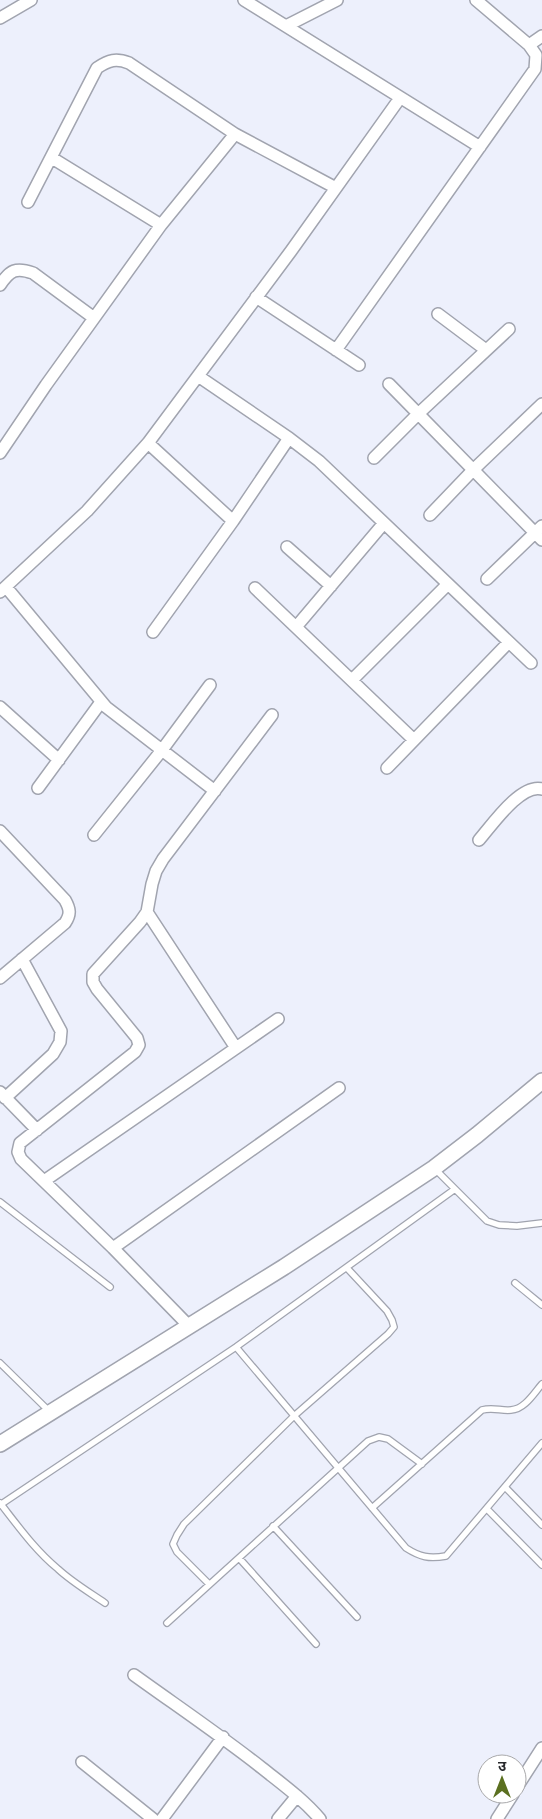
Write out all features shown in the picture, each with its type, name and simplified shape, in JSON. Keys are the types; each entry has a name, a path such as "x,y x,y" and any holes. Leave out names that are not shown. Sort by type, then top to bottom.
{"street":[{"path":"0,18 31,0"},
{"path":"244,0 480,147"},
{"path":"286,26 338,0"},
{"path":"336,350 535,69 536,55 529,44 476,0"},
{"path":"529,44 542,36"},
{"path":"28,202 98,68 107,61 120,59 235,134 336,188"},
{"path":"215,791 101,702 3,589 87,511 148,444 291,251 400,98"},
{"path":"0,453 161,225 235,134"},
{"path":"52,158 161,225"},
{"path":"0,285 6,276 15,270 33,273 94,318"},
{"path":"256,297 359,365"},
{"path":"438,314 486,350"},
{"path":"374,458 418,414 510,329"},
{"path":"198,376 289,438 319,462 531,663"},
{"path":"389,384 473,470 540,533 487,579"},
{"path":"430,515 473,470 542,404"},
{"path":"153,632 233,521 289,438"},
{"path":"148,444 233,521"},
{"path":"296,627 384,523"},
{"path":"287,547 331,586"},
{"path":"352,680 448,584"},
{"path":"255,588 414,740"},
{"path":"387,768 509,642"},
{"path":"94,835 162,750 210,685"},
{"path":"38,788 101,702"},
{"path":"0,707 59,760"},
{"path":"188,1326 113,1248 21,1160 18,1152 20,1143 135,1052 139,1045 137,1038 97,989 93,982 93,974 147,912 152,884 156,871 163,859 272,715"},
{"path":"479,840 514,801 526,791 539,787 542,788"},
{"path":"0,978 65,923 69,916 69,909 65,900 2,836"},
{"path":"147,912 236,1048"},
{"path":"22,959 61,1031 60,1042 53,1054 3,1095 37,1130"},
{"path":"44,1181 278,1018"},
{"path":"0,1444 284,1267 434,1168 542,1081"},
{"path":"113,1248 340,1088"},
{"path":"134,1675 223,1738 309,1806 320,1819"},
{"path":"162,1819 223,1738"},
{"path":"527,1771 542,1748"},
{"path":"82,1762 153,1819"},
{"path":"278,1819 297,1796"},
{"path":"497,1819 507,1804"}],"lane":[{"path":"434,1168 487,1221 499,1225 540,1225"},
{"path":"104,1603 58,1570 42,1555 28,1540 1,1504 236,1347 455,1190"},
{"path":"0,1202 110,1287"},
{"path":"209,1584 177,1552 173,1544 184,1524 294,1416 394,1327 387,1312 347,1268"},
{"path":"515,1283 542,1304"},
{"path":"236,1347 406,1548 418,1556 431,1559 446,1556 542,1443"},
{"path":"0,1363 50,1412"},
{"path":"372,1508 482,1410 490,1408 512,1410 521,1407 542,1384"},
{"path":"167,1623 368,1441 379,1437 388,1439 422,1464"},
{"path":"505,1487 542,1525"},
{"path":"487,1510 542,1565"},
{"path":"273,1526 357,1618"},
{"path":"238,1558 316,1644"}]}
